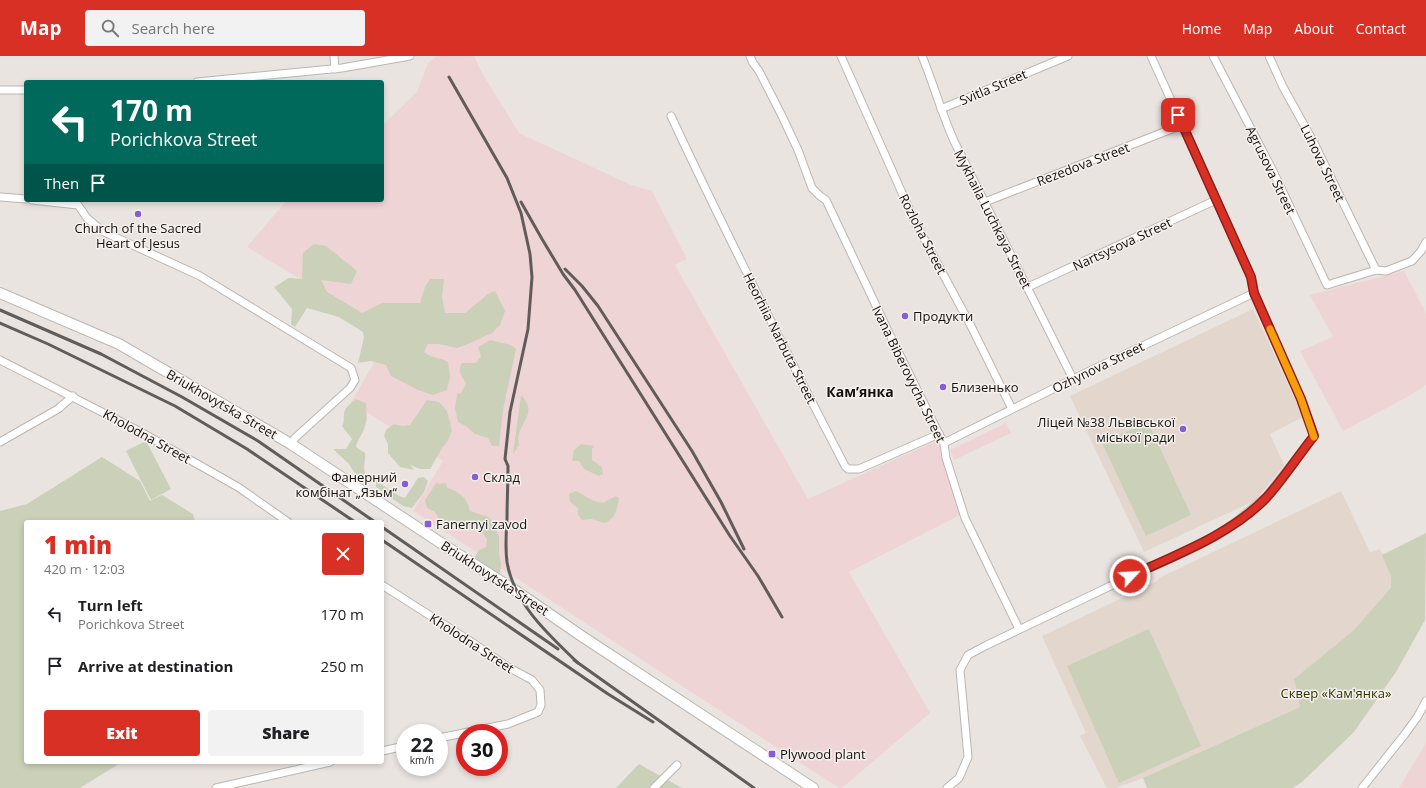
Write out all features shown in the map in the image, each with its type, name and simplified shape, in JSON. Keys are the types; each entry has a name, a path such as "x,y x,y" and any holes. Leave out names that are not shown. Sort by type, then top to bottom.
{"main road":[{"name":"Briukhovytska Street","path":"0,293 119,344 291,444 813,788"}],"street":[{"path":"334,56 335,69"},
{"path":"226,80 335,69 410,56"},
{"name":"Ivana Biberovycha Street","path":"750,56 760,71 798,150 812,188 826,200 889,333 944,443 946,458 965,518 1019,629"},
{"name":"Rozloha Street","path":"841,56 915,222 970,324 1012,409"},
{"name":"Mykhaila Luchkaya Street","path":"922,56 955,143 1074,379"},
{"name":"Svitla Street","path":"941,109 1068,56"},
{"path":"947,788 959,778 968,757 960,670 968,655 1019,629 1217,535 1236,522 1266,497 1314,436 1301,399 1254,293 1251,277 1151,56"},
{"name":"Agrusova Street","path":"1213,56 1272,169 1326,285 1376,270"},
{"name":"Luhova Street","path":"1269,56 1283,87 1314,143 1376,270"},
{"path":"0,90 24,90"},
{"name":"Heorhiia Narbuta Street","path":"671,116 773,327 845,466 848,469 859,469 939,434"},
{"name":"Rezedova Street","path":"985,202 1182,125"},
{"path":"0,196 24,199"},
{"name":"Nartsysova Street","path":"1028,287 1216,200"},
{"path":"64,202 80,203 87,218 102,231 200,276 352,368 354,380 350,388 295,438 291,444"},
{"path":"1376,270 1386,271 1412,261 1421,251 1426,242"},
{"name":"Ozhynova Street","path":"944,443 1254,293"},
{"name":"Kholodna Street","path":"0,360 139,431 238,488 285,520"},
{"path":"0,442 58,409 73,396"},
{"name":"Kholodna Street","path":"384,586 470,641 508,668 532,680 540,690 541,705 538,712 508,724 448,736"},
{"path":"1362,788 1405,734 1418,716 1426,701"},
{"path":"384,751 396,748"},
{"path":"216,788 321,764"},
{"path":"654,788 678,765"}],"shaded area":[{"path":"437,56 474,56 481,71 519,133 631,185 652,191 687,259 675,265 808,499 938,440 962,514 849,572 930,713 842,788 839,788 413,511 443,461 351,402 391,334 247,247 285,202 384,202 384,124 417,92 428,63"},
{"path":"1404,271 1426,313 1426,385 1409,396 1343,431 1300,351 1333,337 1310,295"},
{"name":"Ліцей №38 Львівської міської ради","path":"1253,309 1303,417 1270,434 1284,465 1256,500 1144,552 1070,396"},
{"path":"1006,423 1011,433 954,460 950,450"},
{"path":"1341,491 1370,552 1380,549 1391,577 1391,586 1354,630 1294,679 1300,707 1143,778 1116,788 1107,788 1080,736 1086,733 1042,636"},
{"path":"1426,743 1426,788 1399,788"}],"green space":[{"path":"314,244 326,246 357,271 351,284 321,280 327,292 362,313 382,303 420,303 425,287 430,279 444,279 442,297 445,313 465,313 488,294 495,291 505,311 500,325 492,333 457,348 439,344 428,344 424,352 448,362 450,377 447,390 433,395 418,390 391,376 386,365 371,361 358,363 364,337 363,332 339,317 307,308 295,327 291,324 292,309 274,287 289,278 302,279 303,253"},
{"path":"490,340 511,345 516,349 503,410 499,446 492,446 488,438 475,434 466,426 458,422 455,408 457,394 461,393 466,383 460,373 462,363 476,363 481,356 478,347"},
{"path":"521,395 526,402 528,414 518,437 519,445 513,454"},
{"path":"356,399 366,403 366,423 356,447 365,453 364,469 366,475 362,479 358,478 349,464 333,449 346,449 352,439 342,426 344,414 348,405"},
{"path":"427,400 439,402 447,411 452,431 430,469 420,469 410,465 414,470 400,467 388,453 388,444 384,436 386,430 394,424 402,426 410,425"},
{"path":"1148,422 1191,515 1146,536 1102,443"},
{"path":"146,441 171,489 151,500 126,451"},
{"path":"581,444 594,446 592,449 592,460 602,467 603,474 599,476 584,469 579,461 572,461 574,450"},
{"path":"102,457 140,481 150,501 162,495 193,514 194,520 24,520 24,764 119,764 80,788 0,788 0,511 27,504"},
{"path":"424,477 428,481 424,492 412,508 403,506 376,487 376,481 397,495 405,498 418,478"},
{"path":"437,482 438,484 446,483 447,488 459,493 465,499 470,511 488,517 494,523 499,537 501,564 500,576 484,567 474,558 479,550 486,547 487,539 476,524 457,521 440,521 435,512 427,508 425,500"},
{"path":"576,491 594,501 603,503 616,496 619,498 617,509 612,519 605,523 591,519 582,520 578,515 578,508 570,502 569,494"},
{"name":"Сквер «Кам'янка»","path":"1426,533 1425,620 1396,672 1354,732 1302,782 1293,788 1147,788 1143,778 1300,707 1294,679 1354,630 1391,587 1391,577 1382,555"},
{"path":"1149,629 1201,746 1119,783 1067,666"},
{"path":"639,764 682,788 616,788"}],"railway":[{"path":"449,77 507,178 521,213 530,254 532,277 528,329 510,412 505,459 508,466 506,540 507,562 517,592 534,618 578,663"},
{"path":"521,202 563,274 575,290 730,536 758,576 782,617"},
{"path":"565,269 582,286 598,306 692,451 721,502 744,549"},
{"path":"0,310 101,354 182,397 258,441 372,520"},
{"path":"0,323 48,344 175,406 247,449 352,520"},
{"path":"384,528 558,649"},
{"path":"384,541 608,694 653,722"},
{"path":"574,660 754,788"}],"slow traffic":[{"path":"1270,329 1301,399 1314,437"}],"place":[{"name":"Church of the Sacred Heart of Jesus","path":"138,214"},
{"name":"Продукти","path":"905,316"},
{"name":"Близенько","path":"943,387"},
{"name":"Ліцей №38 Львівської міської ради","path":"1183,429"},
{"name":"Склад","path":"475,477"},
{"name":"Фанерний комбінат „Язьм“","path":"405,484"},
{"name":"Fanernyi zavod","path":"428,524"},
{"name":"Plywood plant","path":"772,754"}],"district":[{"name":"Кам’янка","path":"860,391"}],"route":[{"path":"1130,576 1217,535 1236,522 1266,497 1314,436 1301,399 1254,293 1251,277 1178,115"}]}
